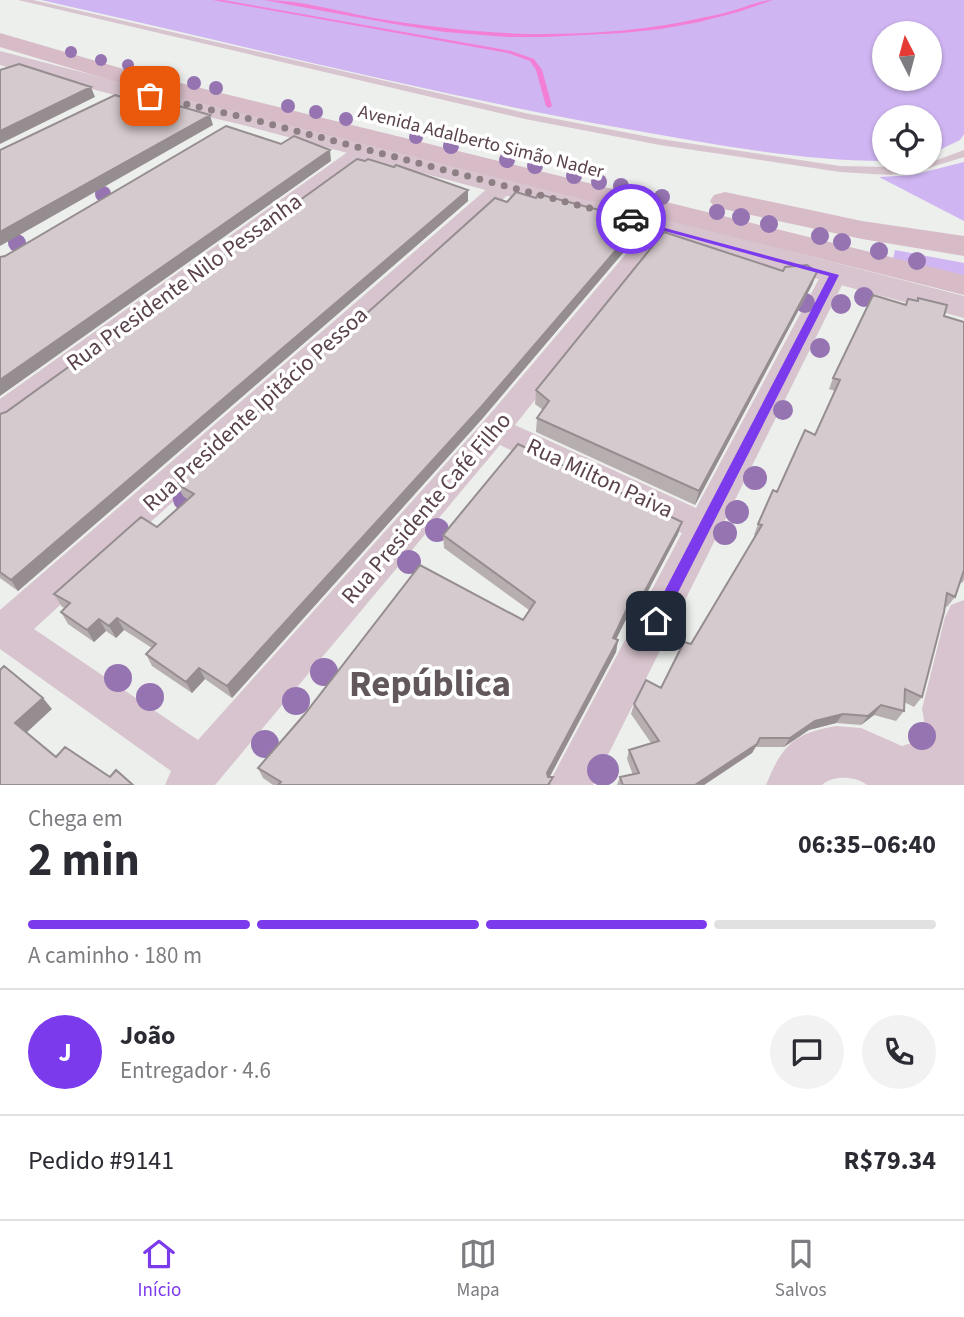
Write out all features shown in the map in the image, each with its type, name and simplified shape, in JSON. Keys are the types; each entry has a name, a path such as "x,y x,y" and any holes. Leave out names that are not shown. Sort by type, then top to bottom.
{"main road":[{"name":"Avenida Adalberto Simão Nader","path":"0,23 693,194 862,230 964,246"},
{"name":"Avenida Adalberto Simão Nader","path":"0,40 133,78 964,285"}],"street":[{"name":"Avenida Adalberto Simão Nader","path":"8,66 115,97 243,117 834,275 964,307"},
{"path":"220,131 243,117"},
{"name":"Rua Presidente Nilo Pessanha","path":"0,414 367,149"},
{"name":"Rua Presidente Ipitácio Pessoa","path":"2,629 504,186"},
{"name":"Rua Presidente Café Filho","path":"194,776 495,429 661,227"},
{"path":"570,785 834,275"},
{"name":"Rua Milton Paiva","path":"495,429 705,528"},
{"path":"793,785 807,762 826,752 849,751 873,759 902,779 960,764 942,709 964,617"},
{"path":"2,629 194,776"}],"lane":[{"path":"22,0 525,116 660,142 828,168 877,171 922,167 964,153"}],"shaded area":[{"path":"41,0 964,0 964,134 960,140 942,149 942,105 872,105 872,161 818,158 621,128 330,67"},
{"path":"964,162 964,221 879,177 942,175 942,168"},
{"path":"895,250 964,263 964,277 893,259"}],"building":[{"path":"19,64 91,87 0,131 0,70"},
{"path":"115,95 137,102 148,97 210,115 0,232 0,150"},
{"path":"226,126 281,144 294,136 330,150 0,380 0,257"},
{"path":"357,159 368,159 394,167 396,165 468,190 11,580 0,572 0,414"},
{"path":"516,192 536,198 538,194 641,221 482,406 227,686 199,668 186,682 146,654 156,644 117,618 109,626 99,619 87,630 61,612 70,603 54,594 141,517 157,527 194,494 177,484 495,198 507,202"},
{"path":"664,232 783,271 785,267 807,265 817,272 699,491 537,418 549,401 536,390"},
{"path":"873,295 906,305 908,299 918,301 918,298 947,305 944,316 964,322 964,570 955,597 947,593 922,697 905,689 904,711 881,705 868,716 843,714 815,721 790,738 760,738 757,744 695,785 623,785 620,777 639,773 629,750 659,741 634,704 646,680 661,688 684,642 691,644 762,525 758,524 773,490 777,492 805,430 815,435 840,380 833,378"},
{"path":"518,444 682,522 641,598 634,594 613,638 618,640 547,773 548,777 553,777 548,785 278,785 281,782 258,768 304,715 420,565 523,620 535,602 443,535"},
{"path":"4,666 43,698 15,723 56,757 65,747 110,777 116,770 133,785 0,785 0,670"}],"waterway":[{"path":"215,0 509,52 532,60 539,70 549,106"},
{"path":"266,0 445,30 545,36 661,27 736,11 771,0"}],"way so far":[{"path":"150,96 243,117 631,219"}],"district":[{"name":"República","path":"430,684"}],"route":[{"path":"631,219 834,275 656,621"}]}
